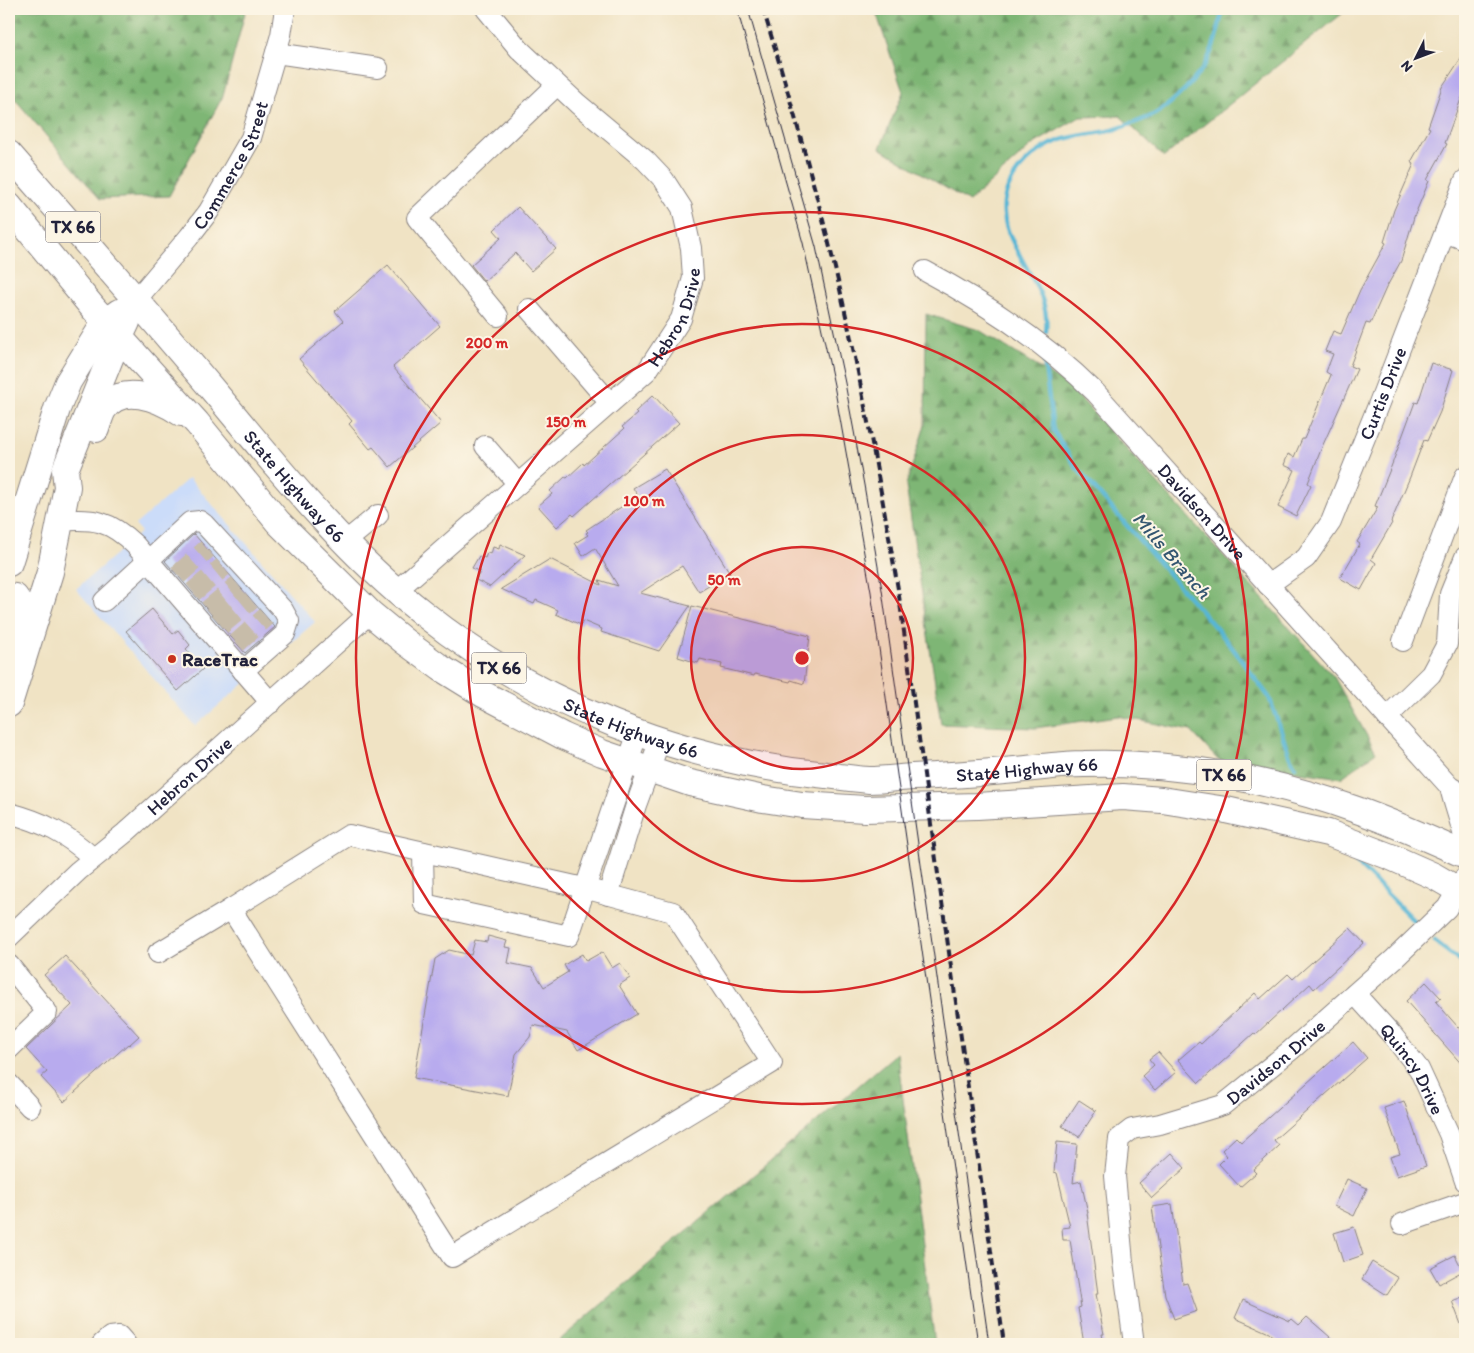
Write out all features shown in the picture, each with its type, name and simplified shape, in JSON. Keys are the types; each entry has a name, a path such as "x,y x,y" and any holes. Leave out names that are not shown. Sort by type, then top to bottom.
{"main road":[{"name":"State Highway 66","path":"9,154 136,300 256,443 345,542 396,591 424,615 488,661 595,716 697,752 769,768 870,780 970,774 1083,764 1165,767 1235,776 1313,795 1357,810 1465,855"},
{"name":"State Highway 66","path":"9,206 113,329 197,423 278,522 370,613 441,668 483,694 563,736 639,766 690,783 763,799 837,808 977,806 1123,797 1162,800 1226,810 1328,834 1391,857 1463,887"},
{"path":"9,563 57,409 68,382 136,300"},
{"path":"12,695 50,572 67,487 65,470 111,356 113,329"},
{"path":"67,487 78,473 103,411 112,401 128,394 150,397 172,406 197,423"},
{"path":"278,522 313,540 370,591 384,597 396,591"},
{"path":"9,596 15,597 22,607 20,626 13,654 12,695"},
{"path":"370,613 374,611 391,615 451,649 488,661"}],"street":[{"name":"Commerce Street","path":"136,300 189,238 208,211 251,138 281,35 285,9"},
{"name":"Hebron Drive","path":"396,591 647,371 681,319 693,278 691,248 682,208 664,180 645,160 519,49 486,9"},
{"path":"276,53 378,68"},
{"path":"498,316 417,218 558,85"},
{"name":"Curtis Drive","path":"1268,585 1306,558 1331,522 1465,180"},
{"path":"1445,232 1465,240"},
{"name":"Davidson Drive","path":"925,271 957,288 1007,320 1076,373 1096,393 1387,717 1457,791 1453,802 1465,840"},
{"path":"529,309 610,403"},
{"path":"485,446 518,484"},
{"path":"1403,641 1465,476"},
{"path":"345,542 378,515"},
{"path":"59,521 83,519 109,525 121,531 148,560 173,579 188,596 232,648 243,671 270,703"},
{"path":"104,601 190,522 194,520 200,521 204,524 213,545 273,612 289,621 285,634 243,671"},
{"path":"1387,717 1431,674 1447,644 1450,594 1465,557"},
{"name":"Hebron Drive","path":"9,938 93,858 125,833 370,613"},
{"path":"423,852 424,904 569,936 584,888 639,766 649,736"},
{"path":"608,895 636,805 639,766"},
{"path":"9,813 51,827 75,842 93,858"},
{"path":"158,953 349,835 584,888 673,912 772,1063 452,1257 230,909"},
{"name":"Davidson Drive","path":"1134,1344 1123,1262 1115,1176 1119,1138 1132,1129 1160,1124 1222,1105 1291,1050 1355,994 1441,915 1463,887"},
{"path":"9,965 47,1012 9,1049"},
{"name":"Quincy Drive","path":"1355,994 1393,1036 1419,1070 1450,1134 1465,1181"},
{"path":"9,1084 30,1107"},
{"path":"1402,1224 1465,1202"},
{"path":"102,1344 110,1337 119,1336 126,1344"}],"shaded area":[{"path":"189,478 315,622 195,726 76,589 141,532 135,525"}],"green space":[{"path":"9,9 246,9 223,96 169,196 100,199 9,92"},
{"path":"875,9 1348,9 1164,157 1120,116 1080,117 1032,145 969,202 880,148 903,92"},
{"path":"926,314 979,330 1070,387 1334,677 1376,752 1341,778 1218,760 1191,731 1118,716 1035,728 941,724 906,485 925,425"},
{"path":"897,1053 935,1344 555,1344"}],"building":[{"path":"1465,52 1465,93 1445,143 1447,144 1427,180 1429,181 1414,217 1401,261 1386,288 1370,324 1366,323 1350,366 1357,369 1322,447 1308,483 1311,485 1296,516 1278,507 1295,470 1284,465 1288,454 1294,457 1302,439 1304,439 1331,375 1326,372 1333,354 1325,351 1333,331 1341,334 1360,290 1386,243 1384,242 1394,210 1414,164 1411,162 1430,128 1428,127 1442,87"},
{"path":"518,207 556,249 531,271 515,253 484,281 471,265 501,238 494,230"},
{"path":"388,265 440,326 393,367 441,423 390,467 373,447 370,449 349,424 352,421 299,359 343,321 335,311"},
{"path":"1431,363 1453,370 1440,412 1427,441 1424,440 1392,523 1371,559 1376,563 1361,590 1340,578 1360,544 1357,542 1378,507 1375,506 1415,402 1418,403"},
{"path":"653,395 679,423 574,516 572,514 557,527 538,506 552,494 550,491 565,477 567,478 583,463 584,465 624,429 622,427 637,414 635,412"},
{"path":"665,469 730,573 699,592 682,566 640,593 690,606 659,651 601,632 602,629 583,621 581,625 556,614 558,610 536,600 534,604 501,589 550,559 601,585 599,580 618,586 595,548 583,556 575,543 588,535 586,530 638,496 633,488"},
{"name":"RaceTrac","path":"194,534 275,627 245,653 165,561"},
{"path":"500,544 525,555 490,587 476,580 480,572 472,568 479,556 485,558 487,553 491,554 493,547 499,549"},
{"path":"692,606 810,636 804,684 755,674 754,676 721,668 722,664 700,659 698,663 678,657"},
{"name":"RaceTrac","path":"152,609 173,634 178,630 190,645 186,649 203,669 178,691 126,631"},
{"path":"1350,928 1364,943 1314,989 1310,984 1199,1083 1178,1060 1199,1042 1201,1044 1255,993 1260,999 1288,974 1293,979"},
{"path":"488,936 507,941 505,947 511,948 508,963 532,968 544,987 568,972 564,965 582,954 586,961 602,952 612,968 620,963 630,978 619,985 637,1014 578,1050 567,1032 533,1025 530,1037 516,1054 508,1096 414,1078 435,959 449,950 471,955 475,940 487,942"},
{"path":"65,956 139,1036 64,1102 41,1077 47,1072 26,1049 72,1005 44,975"},
{"path":"1426,982 1441,998 1436,1002 1465,1035 1465,1068 1406,1001"},
{"path":"1353,1042 1367,1058 1274,1140 1279,1146 1253,1170 1256,1173 1240,1187 1219,1164 1227,1156 1222,1150 1236,1137 1241,1142"},
{"path":"1158,1052 1176,1072 1155,1090 1142,1076 1154,1065 1149,1059"},
{"path":"1079,1100 1096,1111 1079,1137 1062,1126"},
{"path":"1404,1101 1426,1166 1397,1176 1390,1157 1400,1154 1384,1108"},
{"path":"1057,1142 1077,1144 1073,1183 1081,1181 1088,1213 1098,1294 1096,1294 1104,1334 1102,1334 1104,1344 1084,1344 1078,1308 1081,1307 1070,1240 1063,1240 1062,1228 1070,1227 1057,1173 1054,1172"},
{"path":"1172,1153 1185,1168 1152,1198 1139,1183"},
{"path":"1347,1179 1367,1188 1354,1216 1334,1206"},
{"path":"1172,1204 1183,1284 1187,1283 1197,1311 1174,1319 1165,1295 1152,1207"},
{"path":"1354,1227 1363,1255 1343,1262 1334,1233"},
{"path":"1455,1255 1463,1271 1439,1284 1430,1268"},
{"path":"1372,1262 1398,1278 1387,1295 1362,1279"},
{"path":"1465,1296 1465,1332 1464,1332 1452,1301"},
{"path":"1243,1300 1290,1321 1292,1319 1299,1325 1307,1317 1338,1344 1281,1344 1269,1333 1235,1318"}],"waterway":[{"name":"Mills Branch","path":"1046,332 1043,302 1032,277 1017,251 1006,224 1004,211 1008,187 1019,169 1026,162 1052,144 1067,138 1113,130 1131,124 1145,119 1171,103 1191,83 1206,63 1215,40 1223,9"},
{"name":"Mills Branch","path":"1044,359 1053,430 1076,467 1228,642 1269,697 1290,757 1295,766"},
{"name":"Mills Branch","path":"1350,856 1417,924"},
{"name":"Mills Branch","path":"1434,941 1465,965"}],"tunnel":[{"path":"178,575 207,549"},
{"path":"193,592 223,567"},
{"path":"208,610 238,585"},
{"path":"221,625 251,600"},
{"path":"237,643 266,617"}],"tram line":[{"path":"737,9 803,243 834,385 871,592 978,1344"},
{"path":"748,9 816,247 845,383 864,485 882,590 989,1344"}],"railway":[{"path":"763,9 802,143 835,269 856,360 882,497 898,589 1004,1344"}],"place":[{"name":"RaceTrac","path":"172,659"}]}
